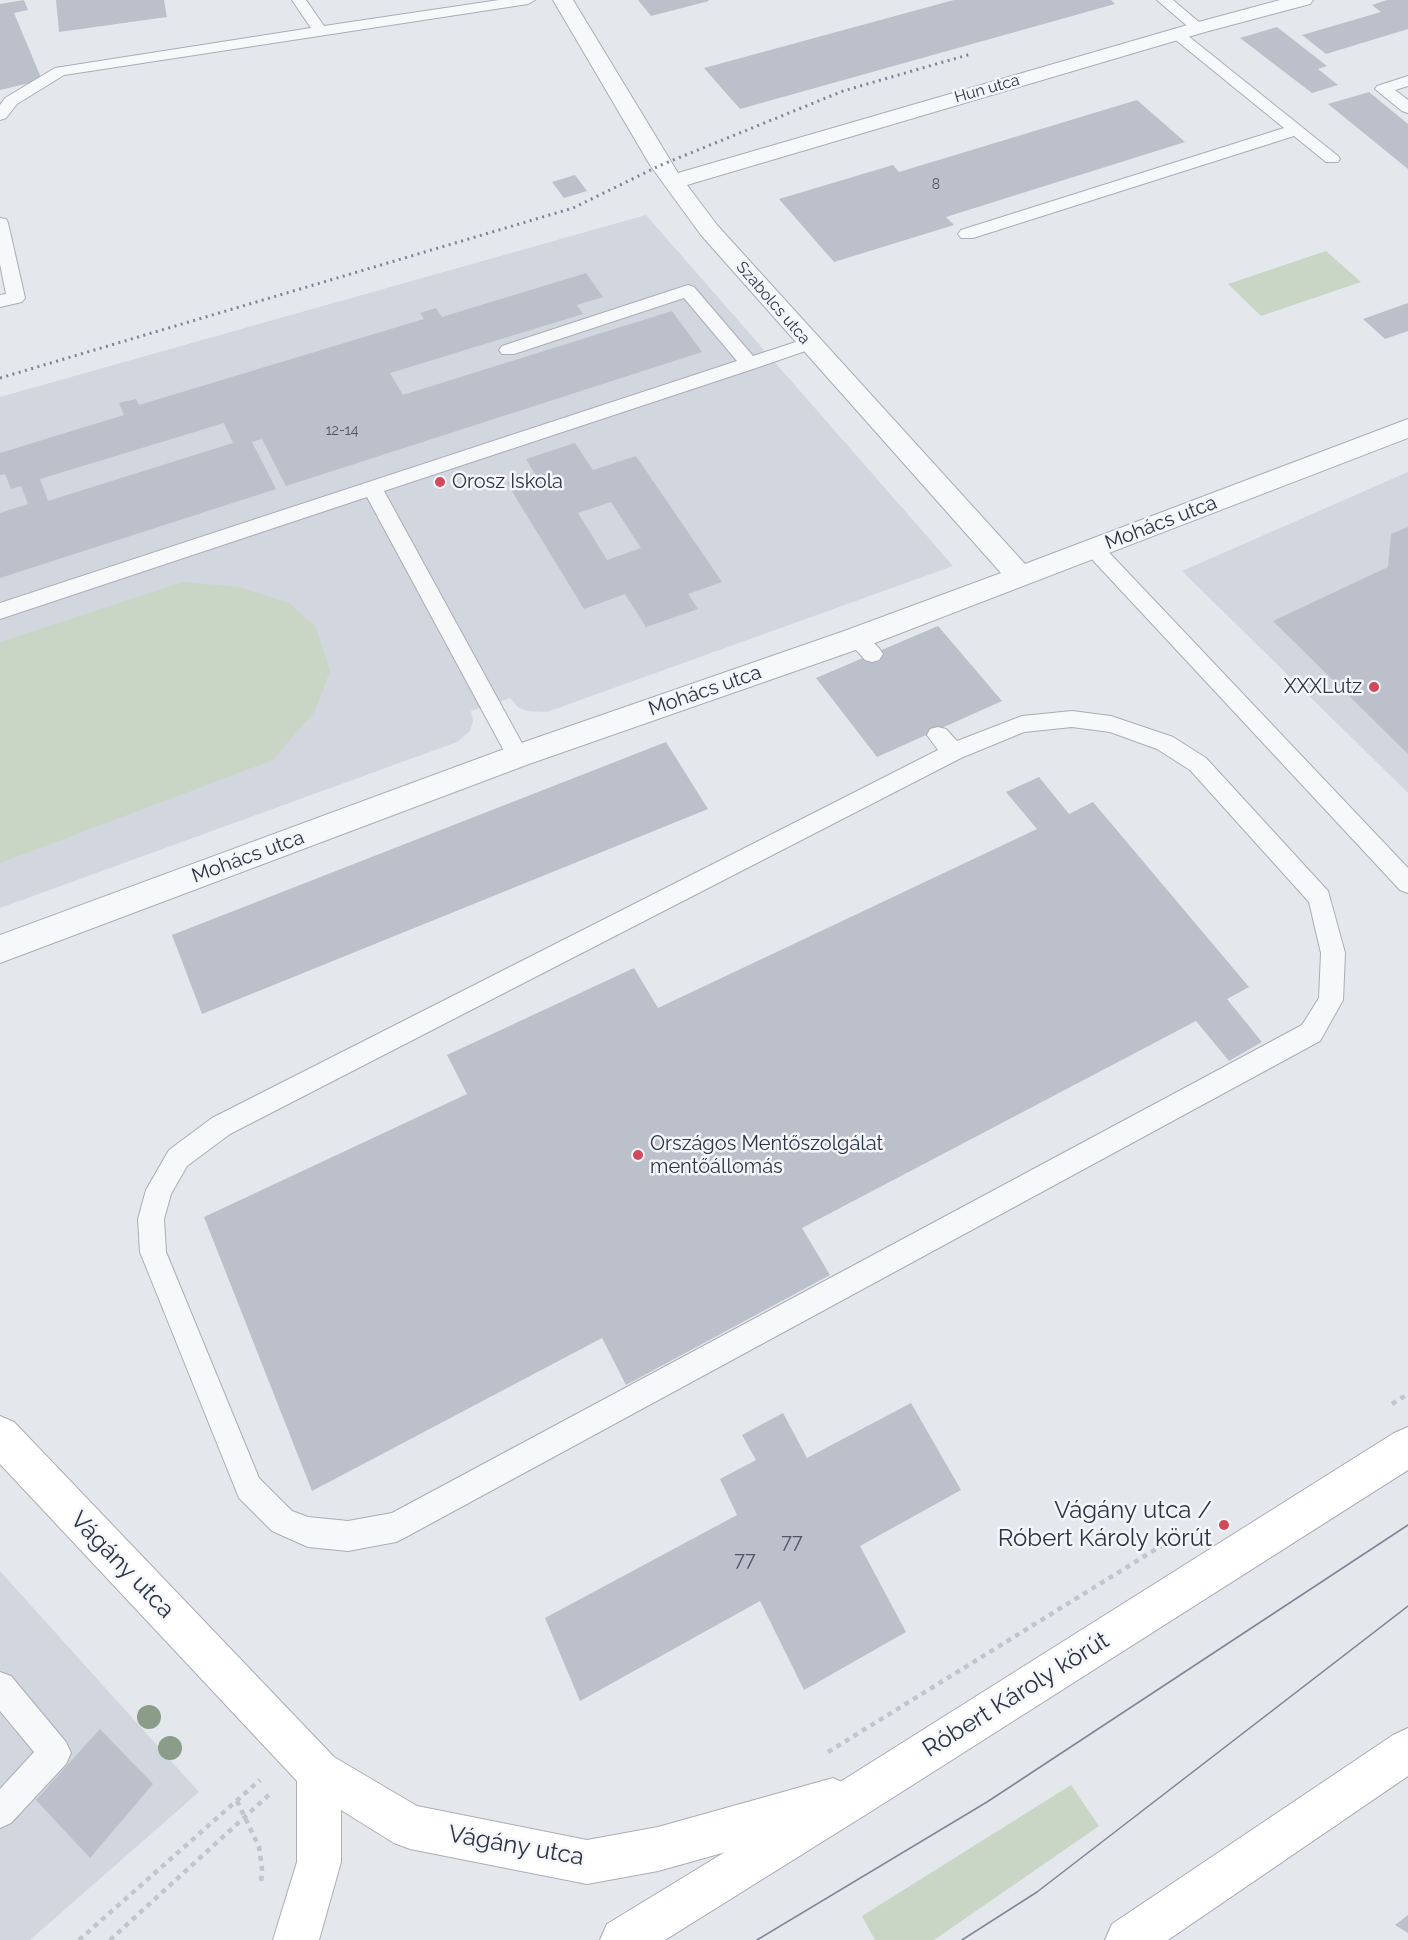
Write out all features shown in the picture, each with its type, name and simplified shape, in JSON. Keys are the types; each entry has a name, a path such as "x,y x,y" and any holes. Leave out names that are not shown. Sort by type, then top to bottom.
{"main road":[{"name":"Vágány utca","path":"0,1436 307,1759 410,1827 587,1862 658,1849 863,1792"},
{"name":"Róbert Károly körút","path":"623,1940 863,1792 1408,1447"},
{"path":"1128,1940 1408,1750"},
{"path":"296,1940 319,1862 307,1759"}],"street":[{"name":"Szabolcs utca","path":"563,0 672,182 709,230 808,344 1020,578"},
{"name":"Hun utca","path":"672,182 1177,34 1303,0"},
{"name":"Mohács utca","path":"0,949 518,756 864,646 1020,578 1408,429"}],"lane":[{"path":"299,0 320,31"},
{"path":"0,115 6,102 60,71 528,0"},
{"path":"1164,0 1198,28"},
{"path":"1177,34 1332,159"},
{"path":"1408,81 1383,89 1408,108"},
{"path":"967,234 1296,130"},
{"path":"0,222 16,298 0,301"},
{"path":"508,350 688,291 750,364"},
{"path":"0,610 808,344"},
{"path":"372,488 518,756"},
{"path":"1094,549 1408,883"},
{"path":"1072,719 1111,724 1165,743 1198,764 1320,898 1333,953 1331,1000 1311,1032 396,1527 348,1536 308,1532 282,1521 249,1488 153,1252 151,1219 159,1190 178,1158 232,1120 946,743 1022,724 1072,719"},
{"path":"0,1687 56,1753 0,1812"}],"path":[{"path":"1388,1406 1408,1394"},
{"path":"822,1755 1163,1545"},
{"path":"79,1940 237,1801 307,1759"},
{"path":"110,1940 307,1759"},
{"path":"237,1801 259,1847 262,1869 261,1888"}],"shaded area":[{"name":"Orosz Iskola","path":"646,215 953,566 547,712 527,711 518,707 510,698 471,711 473,721 470,731 457,742 0,908 0,397"},
{"path":"1408,472 1408,793 1182,571"},
{"path":"0,1571 199,1792 30,1940 0,1940"}],"green space":[{"path":"1326,251 1361,282 1261,316 1228,284"},
{"path":"183,582 239,587 289,603 316,627 330,671 315,711 273,760 0,863 0,642"},
{"path":"1071,1785 1099,1826 934,1940 875,1940 862,1916"}],"building":[{"path":"24,0 28,10 14,13 42,80 0,90 0,4"},
{"path":"56,0 164,0 167,17 59,32"},
{"path":"638,0 708,0 709,1 651,16"},
{"path":"954,0 1111,0 1115,4 740,109 704,68"},
{"path":"1387,0 1408,0 1408,29 1326,54 1302,35 1381,12 1372,5"},
{"path":"1277,27 1327,66 1318,69 1338,85 1312,93 1240,38"},
{"path":"1369,92 1408,124 1408,169 1328,104"},
{"path":"1137,100 1185,142 946,217 954,225 834,262 779,199 893,165 899,172"},
{"path":"575,175 587,191 564,198 552,182"},
{"path":"586,273 603,297 577,305 583,314 390,373 403,395 672,311 702,352 286,486 262,439 252,442 276,489 0,578 0,513 28,504 21,486 11,489 5,474 0,475 0,453 124,415 119,403 136,399 139,405 424,319 420,313 436,308 442,317","holes":["224,423 233,443 48,501 40,479"]},
{"path":"1408,303 1408,331 1385,339 1363,319"},
{"path":"575,443 593,470 636,456 722,582 688,594 698,609 646,627 625,594 584,609 507,483 535,474 526,459","holes":["611,502 641,548 607,560 578,513"]},
{"name":"XXXLutz","path":"1408,527 1408,754 1273,621 1388,567 1391,534"},
{"path":"938,626 1002,701 877,757 816,678"},
{"path":"666,742 708,809 202,1014 172,935"},
{"name":"Országos Mentőszolgálat mentőállomás","path":"1039,777 1069,814 1093,802 1249,987 1227,999 1262,1042 1229,1061 1196,1021 802,1228 830,1275 626,1385 602,1338 312,1491 204,1217 467,1094 447,1055 634,968 658,1008 1037,829 1006,792"},
{"path":"911,1403 961,1490 860,1546 906,1632 804,1690 760,1601 580,1701 545,1618 737,1515 720,1479 756,1460 742,1435 783,1413 807,1458"},
{"path":"100,1729 153,1784 90,1858 36,1800"},
{"path":"1408,1915 1408,1933 1395,1925"}],"tram line":[{"path":"757,1940 987,1802 1408,1525"},
{"path":"962,1940 1037,1892 1408,1606"}],"railway":[{"path":"0,378 573,208 661,165 843,91 971,54"}],"place":[{"name":"Orosz Iskola","path":"440,482"},
{"name":"XXXLutz","path":"1374,687"},
{"name":"Országos Mentőszolgálat mentőállomás","path":"638,1155"},
{"name":"Vágány utca / Róbert Károly körút","path":"1224,1525"}]}
